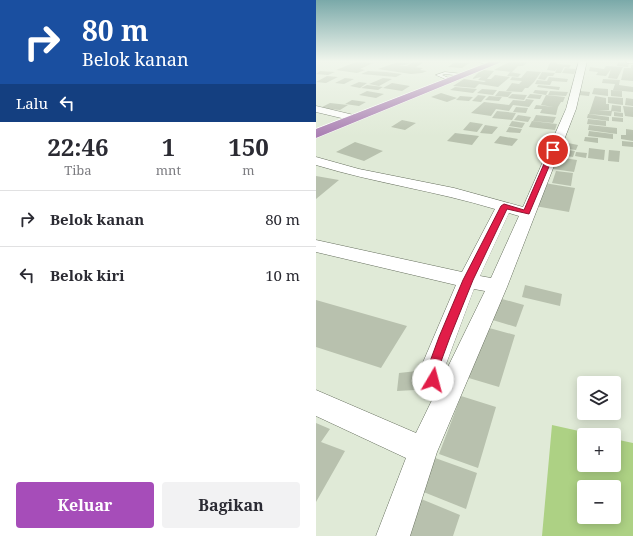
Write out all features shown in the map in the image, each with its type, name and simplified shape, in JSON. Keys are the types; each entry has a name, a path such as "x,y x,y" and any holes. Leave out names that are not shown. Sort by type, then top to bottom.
{"highway":[{"path":"316,134 435,86"}],"street":[{"path":"393,536 423,452 497,287 571,109 577,86"},
{"path":"316,109 354,118"},
{"path":"316,161 357,173 454,192 527,213"},
{"path":"449,395 433,380 433,367 468,280 504,206"},
{"path":"317,249 497,287"},
{"path":"316,403 423,452"}],"green space":[{"path":"552,425 577,431 577,472 621,472 621,440 633,443 633,536 542,536"}],"building":[{"path":"350,86 363,86 360,88"},
{"path":"365,86 383,87 378,90 361,88"},
{"path":"387,86 410,86 402,91 383,88"},
{"path":"453,86 477,86 475,88"},
{"path":"510,86 530,86 525,88 522,92 506,91"},
{"path":"549,86 560,87 559,90 537,87"},
{"path":"614,86 633,87 633,92 613,90"},
{"path":"455,87 477,89 473,93 450,90"},
{"path":"594,88 608,89 608,96 592,94"},
{"path":"482,89 497,90 493,95 477,93"},
{"path":"535,90 548,91 546,95 533,93"},
{"path":"611,90 622,91 622,97 611,96"},
{"path":"367,91 384,94 376,98 359,95"},
{"path":"499,91 512,92 508,97 495,96"},
{"path":"550,91 568,92 566,96 548,95"},
{"path":"580,91 590,92 589,96 579,95"},
{"path":"441,93 457,98 447,102 431,97"},
{"path":"512,94 527,95 524,100 508,98"},
{"path":"530,94 542,95 540,99 527,98"},
{"path":"478,95 486,96 481,102 472,101"},
{"path":"546,95 565,97 563,102 561,102 558,107 556,115 540,113 542,109 534,109 536,105 554,107 541,105"},
{"path":"460,96 473,97 469,101 456,100"},
{"path":"489,96 502,97 499,101 485,100"},
{"path":"595,96 606,98 606,104 609,104 609,110 598,110 612,111 611,116 589,114"},
{"path":"608,97 623,98 623,105 608,103"},
{"path":"626,98 633,99 633,106 625,105"},
{"path":"526,99 534,100 529,107 513,105 509,111 496,109 491,116 471,113 484,102 509,105 513,100 525,101"},
{"path":"352,100 366,102 359,106 345,104"},
{"path":"330,103 348,105 340,110 320,108"},
{"path":"612,105 621,106 621,112 611,111"},
{"path":"623,106 633,107 633,117 625,116"},
{"path":"516,107 528,108 526,113 513,112"},
{"path":"497,111 516,113 512,120 492,118"},
{"path":"614,112 623,113 623,117 614,116"},
{"path":"588,114 609,117 609,121 587,118"},
{"path":"518,115 531,117 528,122 514,120"},
{"path":"536,115 556,117 553,123 533,121"},
{"path":"612,117 623,118 623,122 612,121"},
{"path":"588,119 606,121 606,126 587,124"},
{"path":"402,120 416,123 405,130 391,127"},
{"path":"512,121 525,123 522,128 509,126"},
{"path":"532,121 557,124 555,130 529,127"},
{"path":"470,122 483,124 477,132 463,130"},
{"path":"485,125 498,127 492,134 480,133"},
{"path":"589,125 617,128 617,134 588,130"},
{"path":"509,127 522,129 520,133 506,132"},
{"path":"626,129 633,130 633,141 621,139 621,135 626,135"},
{"path":"589,131 613,134 613,139 588,136"},
{"path":"455,133 479,136 472,145 447,141"},
{"path":"500,136 518,139 512,146 494,143"},
{"path":"585,137 598,138 598,143 584,141"},
{"path":"622,141 633,142 633,147 622,146"},
{"path":"355,142 383,151 364,161 336,152"},
{"path":"563,142 578,145 576,150 560,148"},
{"path":"589,148 605,150 604,160 588,158"},
{"path":"561,149 575,151 573,157 559,155"},
{"path":"609,150 620,151 619,162 608,161"},
{"path":"576,152 587,153 586,158 575,156"},
{"path":"557,157 577,160 574,172 553,169"},
{"path":"556,171 573,173 571,186 552,183"},
{"path":"316,176 339,180 316,199"},
{"path":"544,183 575,188 569,212 535,206"},
{"path":"525,285 562,294 560,306 522,297"},
{"path":"495,297 524,305 516,327 486,318"},
{"path":"316,300 407,326 381,368 316,347"},
{"path":"482,326 515,335 499,387 462,376"},
{"path":"417,371 415,390 397,391 399,373"},
{"path":"461,396 496,407 478,468 439,454"},
{"path":"316,423 330,429 321,442 345,451 316,502"},
{"path":"424,454 477,473 466,509 411,487"},
{"path":"414,496 460,515 453,536 398,536"}],"route":[{"path":"433,380 433,367 444,337 468,280 504,206 527,213 553,150"}]}
